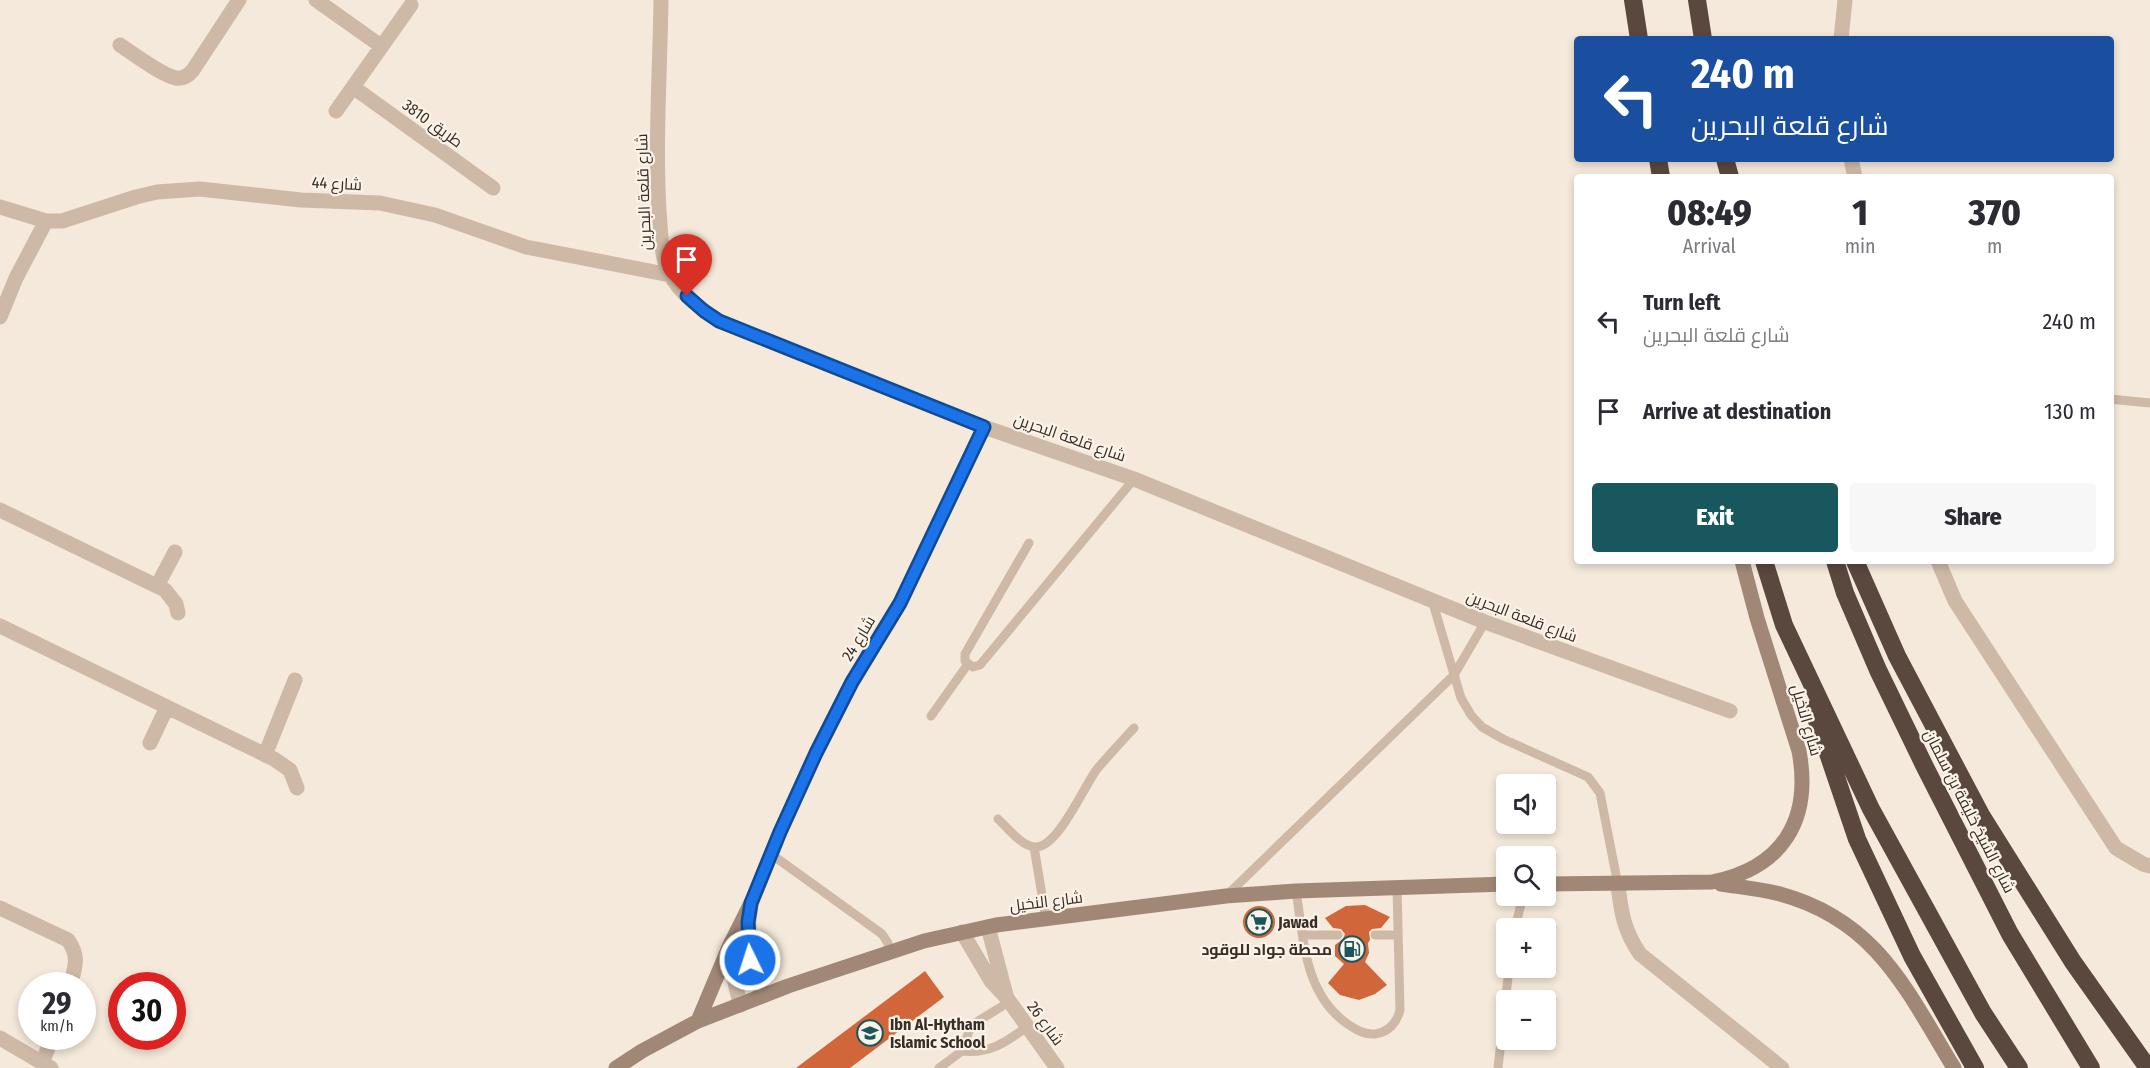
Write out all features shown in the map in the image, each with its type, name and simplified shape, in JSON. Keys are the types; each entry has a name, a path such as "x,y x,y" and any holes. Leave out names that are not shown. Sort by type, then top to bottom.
{"highway":[{"path":"1633,0 1639,36"},
{"path":"1697,0 1703,36"},
{"path":"1765,564 1857,839 1912,956 1975,1068"},
{"name":"شارع الشيخ خليفة بن سلمان","path":"1836,564 1845,593 1878,670 1924,765 2010,934 2091,1068"},
{"path":"1856,564 1897,656 1981,815 2073,962 2148,1068"},
{"path":"1784,625 1871,809 1983,1013 2019,1068"}],"street":[{"path":"120,45 168,75 185,77 193,70 239,0"},
{"path":"316,0 381,46"},
{"name":"شارع قلعة البحرين","path":"661,0 658,191 664,257 670,275 687,296 719,321 984,427 1134,478 1485,622 1730,711"},
{"path":"1841,36 1845,0"},
{"path":"336,111 411,5"},
{"name":"طريق 3810","path":"353,87 493,188"},
{"name":"شارع 44","path":"0,207 46,221 62,221 136,197 200,189 291,199 381,203 435,215 526,247 670,275"},
{"path":"0,316 16,278 46,221"},
{"name":"شارع 24","path":"741,1005 733,973 733,959 751,903 771,854 816,753 852,682 900,603 984,427"},
{"path":"0,510 157,586 171,596 178,613"},
{"path":"157,586 175,552"},
{"name":"شارع النخيل","path":"1556,884 1712,882 1734,878 1755,868 1773,854 1788,836 1798,816 1803,794 1803,771 1743,564"},
{"path":"1939,564 1955,601 2116,848 2150,866"},
{"path":"0,626 282,763 290,770 297,788"},
{"path":"265,754 295,680"},
{"path":"150,743 167,707"},
{"name":"شارع النخيل","path":"1712,882 1779,894 1815,906 1847,925 1876,950 1900,979 1954,1068"},
{"name":"شارع النخيل","path":"616,1068 642,1051 698,1021 889,953 962,932 1226,896 1296,891 1496,884"},
{"path":"1618,885 1623,921 1629,939 1640,954 1782,1068"},
{"path":"698,1021 730,945 751,903"},
{"name":"شارع 24","path":"751,903 748,941 755,979 763,996"},
{"path":"0,908 68,940 74,949 76,960 73,972"},
{"name":"شارع 26","path":"988,927 1008,1000"},
{"name":"شارع 26","path":"962,932 991,981 1008,1000 1057,1068"},
{"path":"0,1038 47,1066 50,1050"}],"lane":[{"path":"2114,399 2150,403"},
{"path":"1029,543 964,654 964,661 973,667 980,665 1134,478"},
{"path":"1432,600 1461,698 1471,715 1482,727 1503,739 1588,777 1600,793 1618,885"},
{"path":"1226,896 1454,675 1485,622"},
{"path":"932,716 968,664"},
{"path":"998,819 1021,841 1034,847 1047,843 1057,832 1093,775 1134,728"},
{"path":"1034,847 1047,919"},
{"path":"771,854 882,934 888,943 889,953"},
{"path":"1296,891 1312,980 1320,995 1342,1020 1357,1030 1377,1034 1390,1028 1398,1017 1397,887"},
{"path":"1303,935 1338,935"},
{"path":"1375,935 1398,935"},
{"path":"1498,1068 1508,978"},
{"path":"939,1068 962,1051 969,1031 975,1023 1008,1000"},
{"path":"962,1051 985,1051 995,1048 1027,1027"}],"building":[{"name":"محطة جواد للوقود","path":"1365,905 1390,917 1381,928 1372,929 1369,932 1369,953 1365,962 1387,985 1375,994 1359,1000 1340,995 1328,983 1344,964 1335,956 1335,945 1343,939 1345,934 1341,929 1333,928 1325,918 1346,906"},
{"name":"Jawad","path":"1259,906 1271,910 1275,922 1271,934 1259,938 1247,934 1243,922 1247,910"},
{"name":"Ibn Al-Hytham Islamic School","path":"925,971 944,997 850,1068 796,1068"}],"place":[{"name":"Jawad","path":"1259,922"},
{"name":"محطة جواد للوقود","path":"1352,949"},
{"name":"Ibn Al-Hytham Islamic School","path":"870,1033"}],"route":[{"path":"687,296 719,321 984,427 900,603 852,682 780,832 751,903 748,922 750,960"}]}
